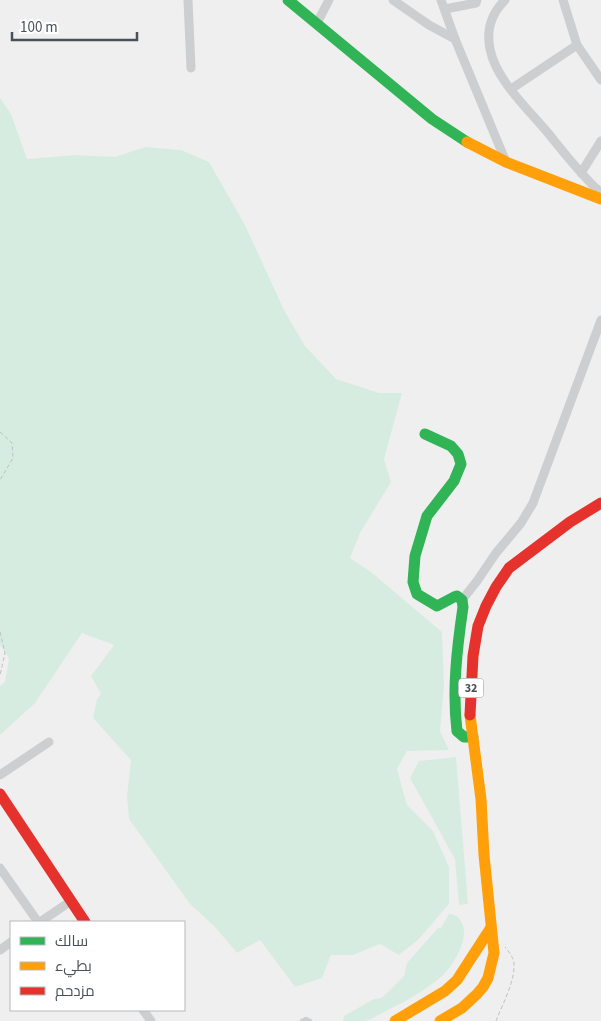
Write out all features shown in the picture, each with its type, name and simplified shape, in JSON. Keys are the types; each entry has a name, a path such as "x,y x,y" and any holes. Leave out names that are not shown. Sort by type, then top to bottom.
{"street":[{"path":"188,0 191,68"},
{"path":"288,0 432,119 470,144 506,162 601,199"},
{"path":"317,23 329,0"},
{"path":"393,0 455,39"},
{"path":"441,0 455,39 506,162"},
{"path":"445,9 476,3 476,0"},
{"path":"505,0 493,15 490,25 490,47 496,65 511,90 581,173 601,193"},
{"path":"563,0 577,46 601,80"},
{"path":"511,90 577,46"},
{"path":"581,173 601,141"},
{"path":"462,600 533,503 601,320"},
{"path":"426,434 451,446 458,454 461,464 454,481 427,516 415,556 413,582 417,594 434,604 445,603 452,597 457,596 462,600 463,607 457,651 455,715 457,731 464,737 473,737"},
{"name":"32","path":"440,1021 481,992 490,971 494,952 490,929 481,799 470,714 474,643 478,626 496,587 509,568 570,522 601,503"},
{"path":"0,775 49,742"},
{"path":"0,794 85,921"},
{"path":"0,868 38,921"},
{"path":"41,921 71,901"},
{"path":"395,1021 445,991 457,980 490,929"}],"lane":[{"path":"302,1021 306,1019 310,1021"}],"path":[{"path":"0,432 12,443 13,458 0,480"},
{"path":"0,632 5,652 0,675"},
{"path":"496,1021 514,969 513,959 505,947"}],"green space":[{"path":"0,98 11,114 27,159 75,155 115,157 145,147 181,150 209,162 245,225 284,310 305,346 336,379 379,393 402,393 384,459 391,482 360,533 350,558 371,572 442,632 444,685 440,731 449,750 407,751 397,769 407,805 433,831 449,867 449,904 418,940 399,955 380,944 353,955 331,955 322,978 295,987 260,940 237,953 215,927 190,904 129,819 127,797 131,760 93,718 97,699 101,694 91,676 114,645 82,633 35,703 0,735 0,686 5,682 9,658 0,645"},
{"path":"456,757 468,904 459,905 455,859 410,778 419,761"},
{"path":"449,914 453,914 461,921 464,927 464,934 460,950 447,971 429,987 366,1021 343,1021 344,1016 374,999 381,998 404,976 407,963 438,928 441,928"}],"traffic: fast":[{"path":"288,0 432,119 467,142"},
{"path":"425,434 451,446 458,454 461,464 454,481 427,516 415,556 413,582 417,594 437,606 457,596 462,600 463,607 456,669 457,731 464,737 473,737"}],"traffic: slow":[{"path":"467,142 506,162 601,199"},
{"path":"440,1021 462,1008 483,987 488,978 494,953 484,855 481,799 470,715"},
{"path":"395,1021 445,991 457,980 490,929"}],"traffic: jam":[{"path":"470,715 473,656 478,626 496,587 509,568 570,522 601,503"},
{"path":"0,794 84,921"}]}
